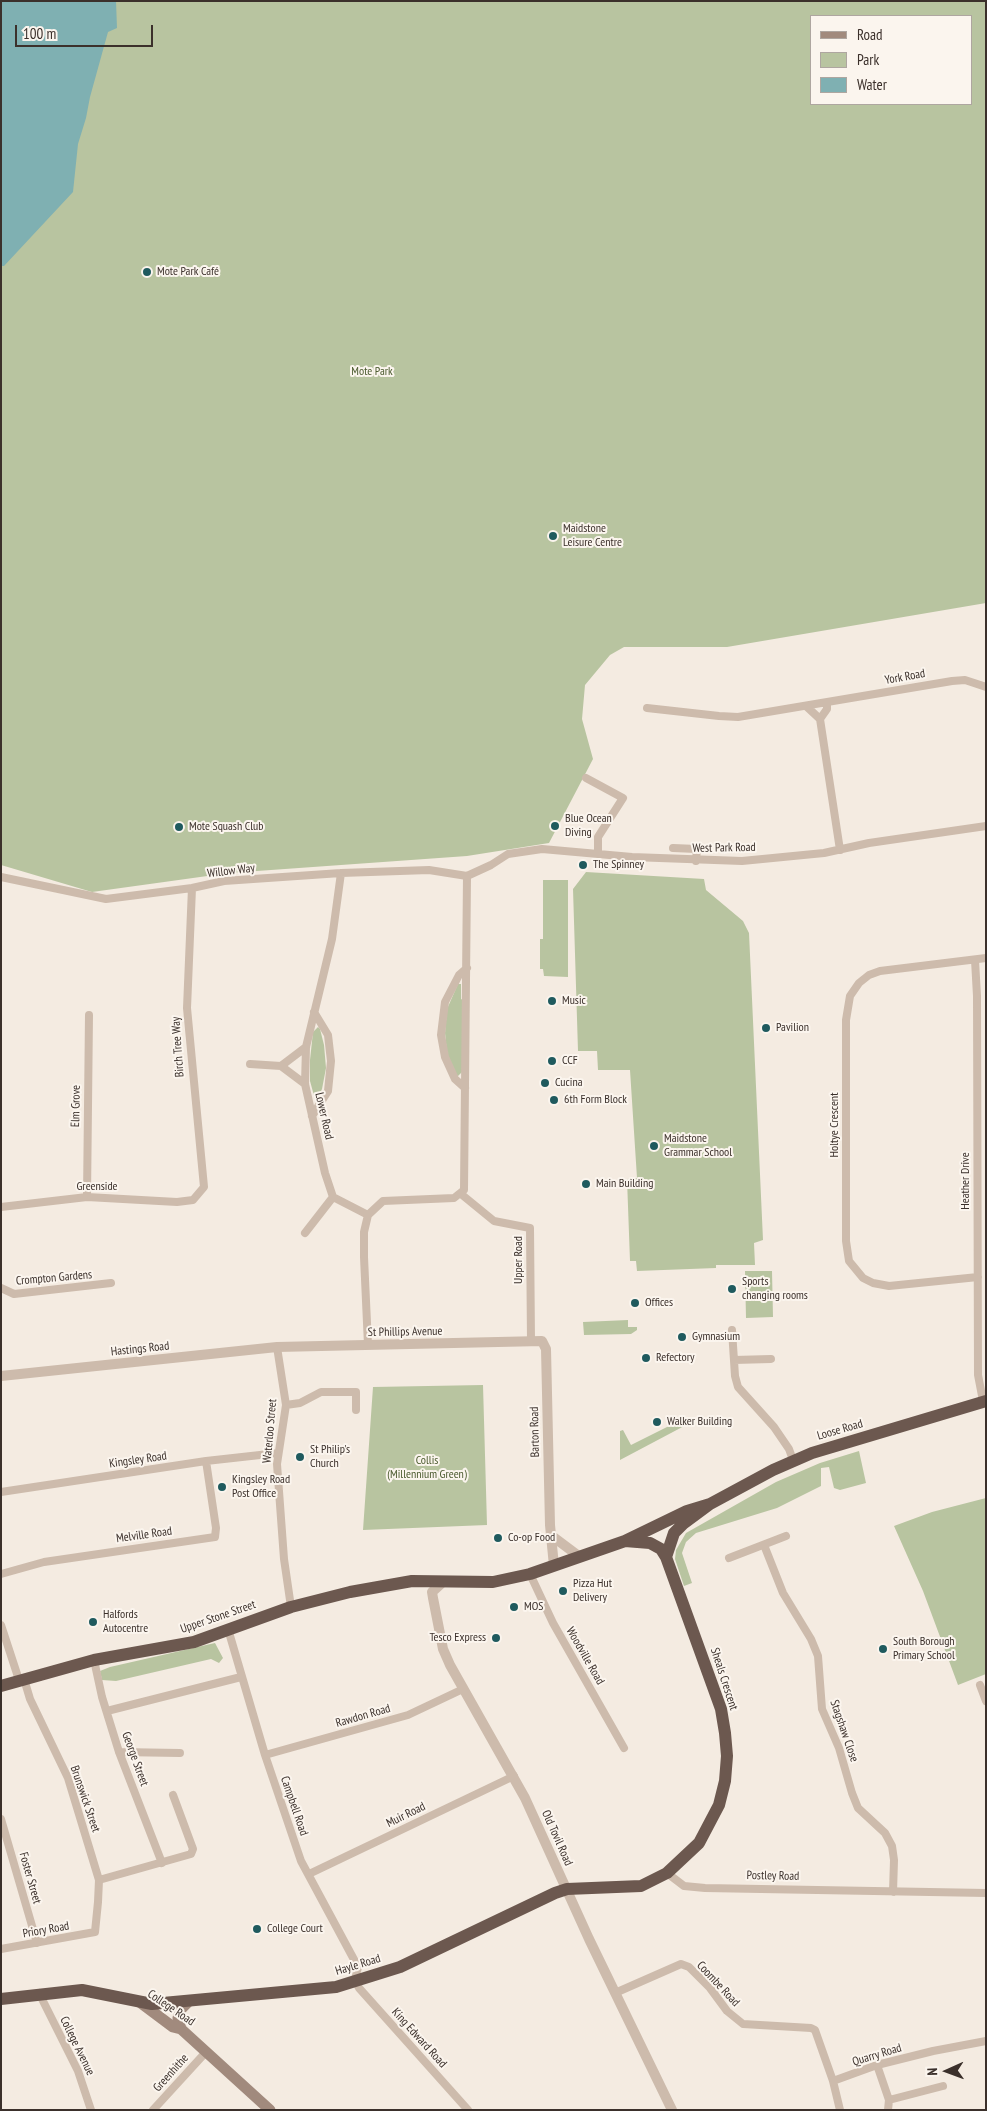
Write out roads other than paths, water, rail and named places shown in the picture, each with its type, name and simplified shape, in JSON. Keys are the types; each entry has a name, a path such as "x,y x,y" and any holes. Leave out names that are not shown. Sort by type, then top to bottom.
{"highway":[{"name":"Loose Road","path":"666,1557 674,1533 710,1504 793,1460 985,1401"},
{"name":"Loose Road","path":"444,1581 493,1582 530,1574 624,1541 687,1511 710,1504"},
{"path":"624,1541 650,1543 661,1550 666,1557"},
{"name":"Sheals Crescent","path":"666,1557 721,1709 727,1756 725,1781 710,1822 698,1843 667,1873"},
{"name":"Upper Stone Street","path":"1,1686 94,1660 194,1642 291,1607 399,1583 444,1581"},
{"path":"567,1889 641,1886 667,1873"},
{"name":"Hayle Road","path":"141,2003 304,1992 336,1987 400,1966 504,1916 567,1889"},
{"name":"College Road","path":"1,1999 39,1993 82,1990 121,1996 141,2003"}],"main road":[{"path":"181,2029 178,2018 180,2010 189,2001"},
{"name":"College Road","path":"141,2003 173,2027 181,2029 270,2110"}],"street":[{"name":"York Road","path":"647,708 729,717 827,703 959,680 986,687"},
{"path":"820,719 827,709 827,703"},
{"path":"806,706 820,719 840,850"},
{"path":"586,778 623,798 598,837 598,854"},
{"name":"West Park Road","path":"467,876 508,854 542,849 696,861 742,861 840,850 986,826"},
{"path":"673,848 697,849 696,861"},
{"name":"Willow Way","path":"1,877 106,899 192,888 224,881 341,873 440,870 467,876"},
{"name":"Lower Road","path":"333,1197 305,1084 306,1047 332,939 341,873"},
{"path":"368,1345 364,1232 368,1215 383,1201 454,1198 461,1194 465,1179 467,876"},
{"name":"Birch Tree Way","path":"192,888 187,1008 204,1187 193,1200"},
{"name":"Holtye Crescent","path":"978,1277 896,1286 873,1283 860,1276 853,1267 848,1257 846,1241 846,1020 850,996 859,983 875,972 986,958"},
{"name":"Heather Drive","path":"975,960 977,996 978,1376 985,1401"},
{"path":"465,1088 455,1079 448,1064 442,1035 446,1002 459,975 467,968"},
{"path":"312,1116 328,1091 331,1061 328,1035 314,1012"},
{"name":"Elm Grove","path":"87,1197 89,1015"},
{"path":"281,1066 306,1047"},
{"path":"250,1064 281,1066 305,1084"},
{"name":"Upper Road","path":"461,1194 494,1221 530,1228 531,1341"},
{"name":"Greenside","path":"1,1207 87,1197 177,1202 193,1200"},
{"path":"305,1233 333,1197 368,1215"},
{"name":"Crompton Gardens","path":"1,1288 14,1294 111,1283"},
{"path":"732,1330 738,1387 774,1427 789,1449 793,1460"},
{"name":"Barton Road","path":"531,1341 542,1340 546,1349 549,1501 554,1566"},
{"name":"St Phillips Avenue","path":"279,1347 531,1341"},
{"name":"Hastings Road","path":"1,1376 279,1347"},
{"name":"Waterloo Street","path":"279,1347 286,1405 278,1453 280,1519 291,1607"},
{"path":"734,1360 771,1358"},
{"path":"286,1405 300,1403 321,1392 356,1392 356,1410"},
{"name":"Kingsley Road","path":"1,1492 206,1461 278,1453"},
{"name":"Melville Road","path":"1,1574 44,1562 214,1537 216,1528 206,1461"},
{"path":"552,1536 580,1557"},
{"path":"729,1558 786,1536"},
{"name":"Stagshaw Close","path":"764,1545 783,1593 811,1639 818,1656 822,1708 839,1748 858,1808 885,1833 892,1846 893,1892"},
{"name":"Woodville Road","path":"530,1574 553,1624 624,1748"},
{"name":"Old Tovil Road","path":"444,1581 432,1592 436,1621 443,1649 463,1689 514,1776 672,2110"},
{"name":"Brunswick Street","path":"1,1625 30,1699 68,1778 99,1880 95,1932"},
{"name":"Campbell Road","path":"228,1629 264,1755 301,1861 358,1967 355,1980"},
{"name":"George Street","path":"94,1660 119,1752 162,1862"},
{"path":"107,1711 241,1677"},
{"path":"980,1685 986,1701"},
{"name":"Rawdon Road","path":"264,1755 408,1715 463,1689"},
{"path":"119,1752 180,1752"},
{"name":"Muir Road","path":"309,1874 514,1776"},
{"path":"99,1880 187,1856 193,1852 174,1796"},
{"name":"Foster Street","path":"1,1819 37,1943"},
{"name":"Postley Road","path":"667,1873 684,1886 705,1888 986,1893"},
{"name":"Priory Road","path":"1,1949 95,1932"},
{"name":"Coombe Road","path":"615,1993 681,1964 689,1967 727,2011 744,2024 803,2026 815,2030 833,2080 840,2110"},
{"name":"King Edward Road","path":"355,1980 359,1988 468,2110"},
{"name":"College Avenue","path":"39,1993 78,2070 91,2110"},
{"name":"Quarry Road","path":"833,2080 932,2050 986,2040"},
{"name":"Greenhithe","path":"153,2110 206,2052"},
{"path":"878,2065 889,2100 888,2110"},
{"path":"889,2100 943,2086"}],"water":[{"path":"1,1 116,1 117,28 108,32 90,97 78,144 73,192 4,266 1,266"}],"place":[{"name":"Mote Park Café","path":"147,272"},
{"name":"Maidstone Leisure Centre","path":"553,536"},
{"name":"Blue Ocean Diving","path":"555,826"},
{"name":"Mote Squash Club","path":"179,827"},
{"name":"The Spinney","path":"583,865"},
{"name":"Music","path":"552,1001"},
{"name":"Pavilion","path":"766,1028"},
{"name":"CCF","path":"552,1061"},
{"name":"Cucina","path":"545,1083"},
{"name":"6th Form Block","path":"554,1100"},
{"name":"Maidstone Grammar School","path":"654,1146"},
{"name":"Main Building","path":"586,1184"},
{"name":"Sports changing rooms","path":"732,1289"},
{"name":"Offices","path":"635,1303"},
{"name":"Gymnasium","path":"682,1337"},
{"name":"Refectory","path":"646,1358"},
{"name":"Walker Building","path":"657,1422"},
{"name":"St Philip's Church","path":"300,1457"},
{"name":"Kingsley Road Post Office","path":"222,1487"},
{"name":"Co-op Food","path":"498,1538"},
{"name":"Pizza Hut Delivery","path":"563,1591"},
{"name":"MOS","path":"514,1607"},
{"name":"Halfords Autocentre","path":"93,1622"},
{"name":"Tesco Express","path":"496,1638"},
{"name":"South Borough Primary School","path":"883,1649"},
{"name":"College Court","path":"257,1929"}],"park label":[{"name":"Mote Park","path":"372,372"},
{"name":"Collis (Millennium Green)","path":"427,1468"}]}
